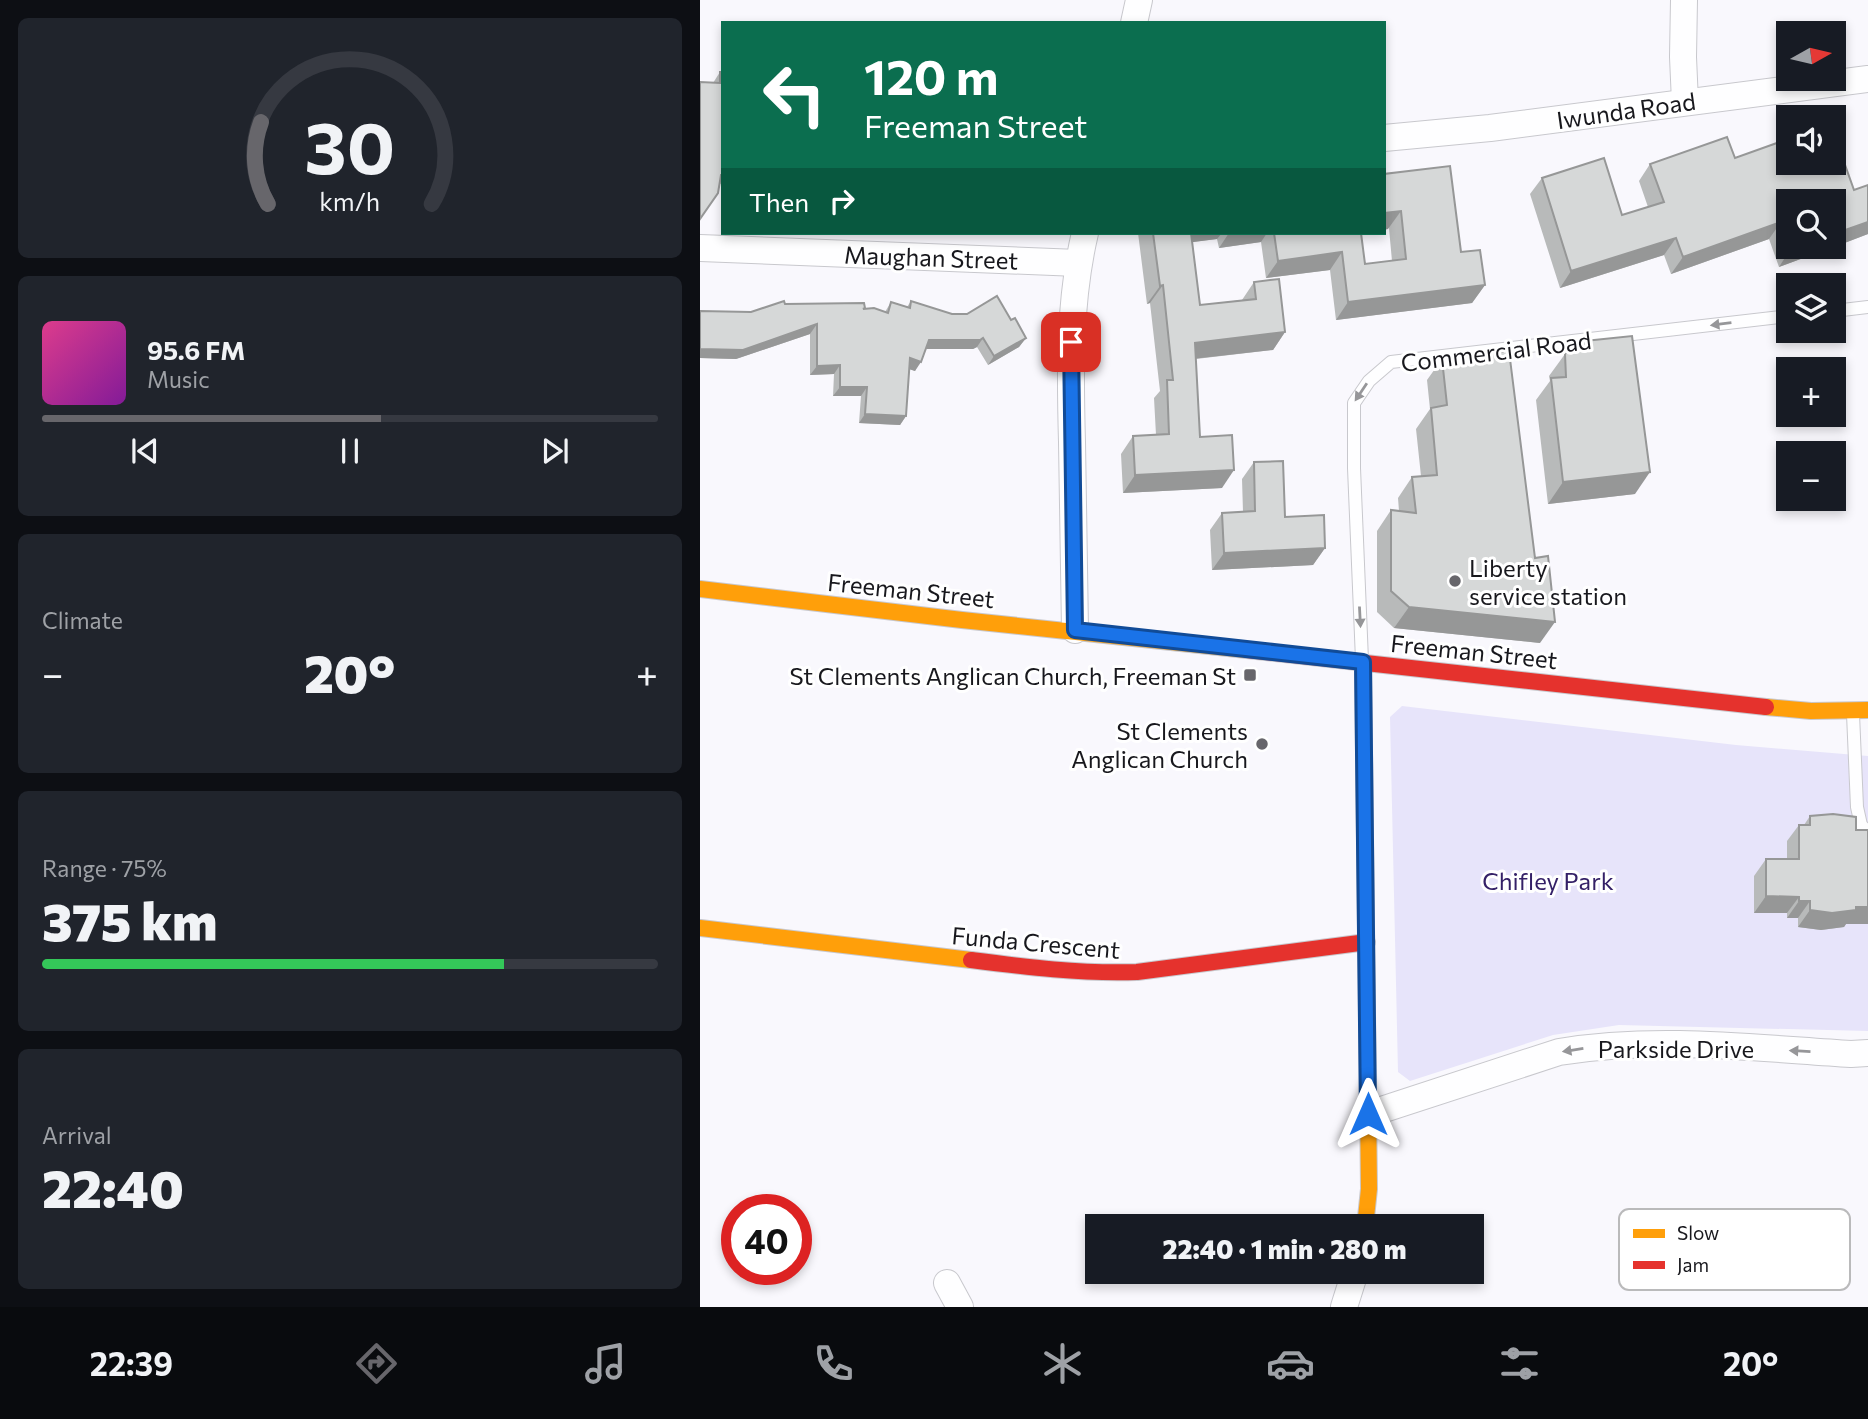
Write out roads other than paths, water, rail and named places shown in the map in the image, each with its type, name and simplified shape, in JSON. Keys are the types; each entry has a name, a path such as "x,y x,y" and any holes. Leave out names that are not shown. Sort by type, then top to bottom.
{"street":[{"path":"1134,21 1139,0"},
{"path":"1685,0 1685,102"},
{"name":"Iwunda Road","path":"1386,138 1490,128 1868,79"},
{"path":"1075,630 1072,323 1078,263 1085,235"},
{"name":"Maughan Street","path":"700,248 1078,263"},
{"name":"Freeman Street","path":"700,589 1688,699 1811,711 1861,710"},
{"path":"1363,662 1369,1189 1366,1214"},
{"name":"Funda Crescent","path":"700,928 1090,973 1137,972 1367,942"},
{"name":"Parkside Drive","path":"1368,1114 1559,1052 1581,1048 1688,1044 1868,1053"},
{"path":"947,1283 960,1307"},
{"path":"1344,1307 1351,1284"}],"lane":[{"path":"1846,310 1868,307"},
{"name":"Commercial Road","path":"1363,662 1354,468 1354,403 1369,381 1391,362 1776,317"},
{"path":"1861,710 1857,807 1861,825 1868,832"}],"place":[{"name":"Liberty service station","path":"1455,581"},
{"name":"St Clements Anglican Church, Freeman St","path":"1250,675"},
{"name":"St Clements Anglican Church","path":"1262,744"}],"park label":[{"name":"Chifley Park","path":"1548,880"}]}
